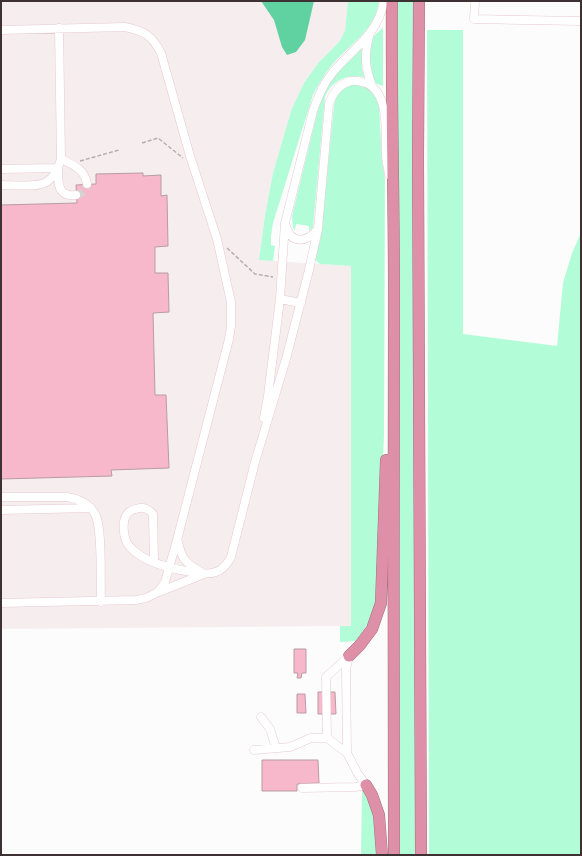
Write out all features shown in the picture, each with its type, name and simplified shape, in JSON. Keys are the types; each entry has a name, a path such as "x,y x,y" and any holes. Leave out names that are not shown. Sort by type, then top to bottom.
{"highway":[{"path":"392,1 392,203 394,290 394,855"},
{"path":"419,1 418,165 422,855"},
{"path":"349,656 360,645 372,629 381,603 387,446 388,341 394,290"},
{"path":"366,785 372,795 379,815 382,855"}],"lane":[{"path":"256,462 268,396 280,299 285,223 313,111 320,93 332,73 369,35 378,21 384,1"},
{"path":"475,1 474,20 581,21"},
{"path":"1,30 125,27 140,30 149,36 156,43 161,53 190,156 217,239 231,302 231,326 229,339 177,540 165,582 158,592"},
{"path":"60,28 61,159 58,168 58,180 60,189 66,194 76,195"},
{"path":"369,35 365,51 365,62 372,86 382,102 385,117 386,154 392,203"},
{"path":"1,603 101,602 136,600 146,598 205,574 222,570 227,565 231,557 256,462 284,367 318,229 329,104 332,95 337,88 345,83 353,81 362,82 372,86"},
{"path":"61,159 81,171 86,176 87,184"},
{"path":"1,169 58,168"},
{"path":"1,185 40,184 48,181 58,168"},
{"path":"285,223 288,232 291,236 297,239 306,239 312,236 318,229"},
{"path":"280,299 301,303"},
{"path":"1,497 76,498 91,508 98,521 101,602"},
{"path":"1,510 91,508"},
{"path":"154,562 153,514 143,508 134,509 128,513 124,522 125,539 128,546 136,553 154,562 169,568 205,574"},
{"path":"177,540 183,558 191,566 205,574"},
{"path":"327,738 326,677 349,656"},
{"path":"302,788 355,787 366,785 358,774 347,752 346,669 349,656"},
{"path":"261,717 270,729 276,748"},
{"path":"254,750 290,747 311,738 327,738 347,752"}],"path":[{"path":"142,143 158,138 183,158 190,156"},
{"path":"70,164 119,150"},
{"path":"217,239 255,274 281,278"}],"shaded area":[{"path":"1,1 348,1 345,31 339,42 319,62 291,111 273,173 265,215 259,260 351,266 351,626 1,629"},
{"path":"261,1 314,1 305,40 296,52 287,55 282,47 274,20"},
{"path":"348,1 379,1 377,12 367,29 331,66 313,95 273,223 271,245 275,246 273,261 259,260 265,215 273,173 291,111 304,83 319,62 339,42 345,31"},
{"path":"396,1 414,1 417,855 399,855"},
{"path":"383,28 383,86 374,81 370,71 368,51 370,42"},
{"path":"427,30 463,30 463,334 557,346 563,283 572,253 581,233 581,855 429,855"},
{"path":"362,48 362,69 365,77 352,76 336,82 325,97 313,227 309,231 309,226 296,224 295,230 293,228 292,216 319,105 330,82 339,70"},
{"path":"358,84 365,86 371,91 376,97 379,105 382,160 385,180 384,436 376,600 368,623 356,641 340,642 340,626 351,626 351,266 320,264 315,260 321,235 334,105 339,92 348,86"},
{"path":"362,791 371,802 376,818 377,855 361,855"}],"building":[{"path":"143,173 143,176 161,175 161,196 167,195 168,246 155,247 155,273 168,273 169,312 153,313 155,395 166,395 169,468 111,470 112,476 1,479 1,205 77,203 76,185 96,184 96,174"},
{"path":"294,649 306,649 306,673 302,673 301,678 297,678 298,673 294,673"},
{"path":"318,692 335,692 336,714 318,714"},
{"path":"297,694 305,694 306,713 297,713"},
{"path":"262,760 318,760 319,783 297,784 297,791 262,791"}],"tunnel":[{"path":"76,195 84,191 87,184"}]}
